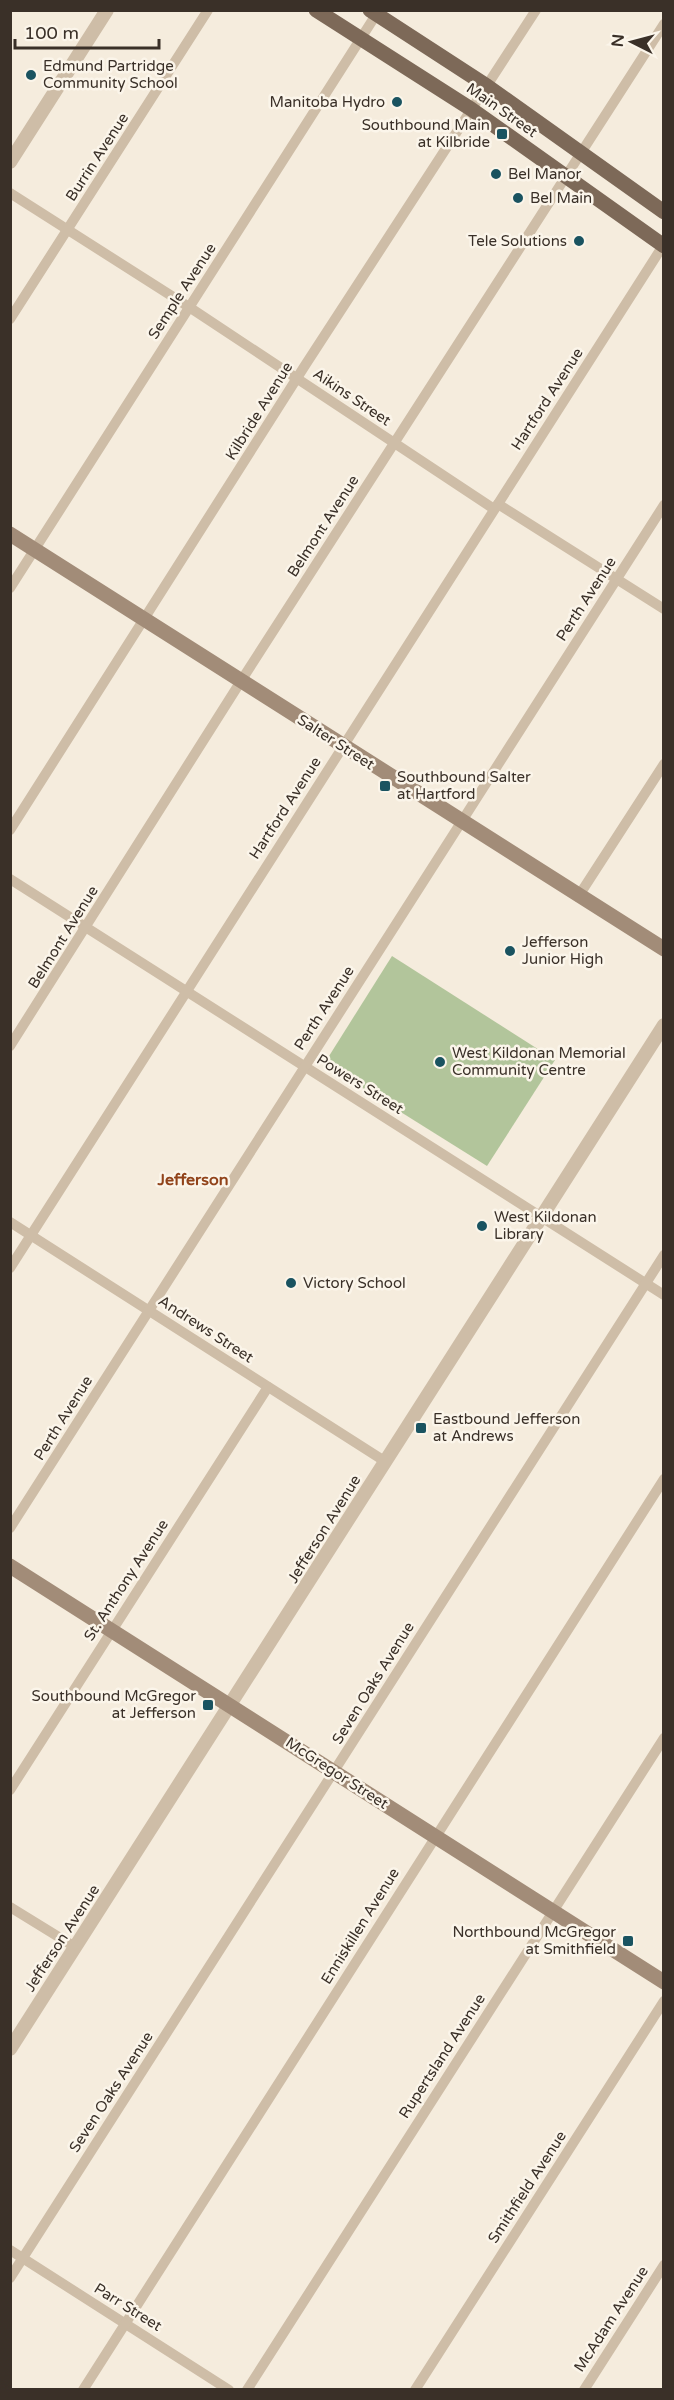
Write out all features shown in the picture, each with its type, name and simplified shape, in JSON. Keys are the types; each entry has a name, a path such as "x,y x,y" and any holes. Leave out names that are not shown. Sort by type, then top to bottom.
{"main road":[{"name":"Main Street","path":"316,10 362,37 471,109 663,245"},
{"name":"Main Street","path":"375,12 487,86 663,212"},
{"name":"Salter Street","path":"10,534 663,949"},
{"name":"McGregor Street","path":"10,1566 232,1705 663,1982"}],"street":[{"path":"10,162 107,10"},
{"name":"Burrin Avenue","path":"10,320 208,10"},
{"name":"Kilbride Avenue","path":"10,830 297,378 536,10"},
{"name":"Semple Avenue","path":"10,588 362,37 375,12"},
{"name":"Belmont Avenue","path":"10,1046 87,928 241,681 663,24"},
{"name":"Aikins Street","path":"10,193 189,307 395,444 663,609"},
{"name":"Hartford Avenue","path":"10,1268 663,245"},
{"name":"Perth Avenue","path":"10,1528 663,505"},
{"path":"578,897 663,764"},
{"name":"Powers Street","path":"10,879 663,1295"},
{"name":"Jefferson Avenue","path":"10,2049 232,1705 663,1025"},
{"name":"Andrews Street","path":"10,1222 386,1462"},
{"name":"Seven Oaks Avenue","path":"10,2278 663,1256"},
{"name":"St. Anthony Avenue","path":"10,1790 268,1386"},
{"name":"Enniskillen Avenue","path":"83,2390 663,1479"},
{"name":"Rupertsland Avenue","path":"247,2390 663,1738"},
{"path":"10,1907 75,1947"},
{"name":"Smithfield Avenue","path":"415,2390 663,2001"},
{"name":"Parr Street","path":"10,2250 229,2390"},
{"name":"McAdam Avenue","path":"584,2390 663,2265"}],"green space":[{"name":"West Kildonan Memorial Community Centre","path":"392,956 555,1060 487,1166 324,1064"}],"place":[{"name":"Edmund Partridge Community School","path":"31,75"},
{"name":"Manitoba Hydro","path":"397,102"},
{"name":"Southbound Main at Kilbride","path":"502,134"},
{"name":"Bel Manor","path":"496,174"},
{"name":"Bel Main","path":"518,198"},
{"name":"Tele Solutions","path":"579,241"},
{"name":"Southbound Salter at Hartford","path":"385,786"},
{"name":"Jefferson Junior High","path":"510,951"},
{"name":"West Kildonan Memorial Community Centre","path":"440,1062"},
{"name":"West Kildonan Library","path":"482,1226"},
{"name":"Victory School","path":"291,1283"},
{"name":"Eastbound Jefferson at Andrews","path":"421,1428"},
{"name":"Southbound McGregor at Jefferson","path":"208,1705"},
{"name":"Northbound McGregor at Smithfield","path":"628,1941"}],"district":[{"name":"Jefferson","path":"193,1179"}]}
